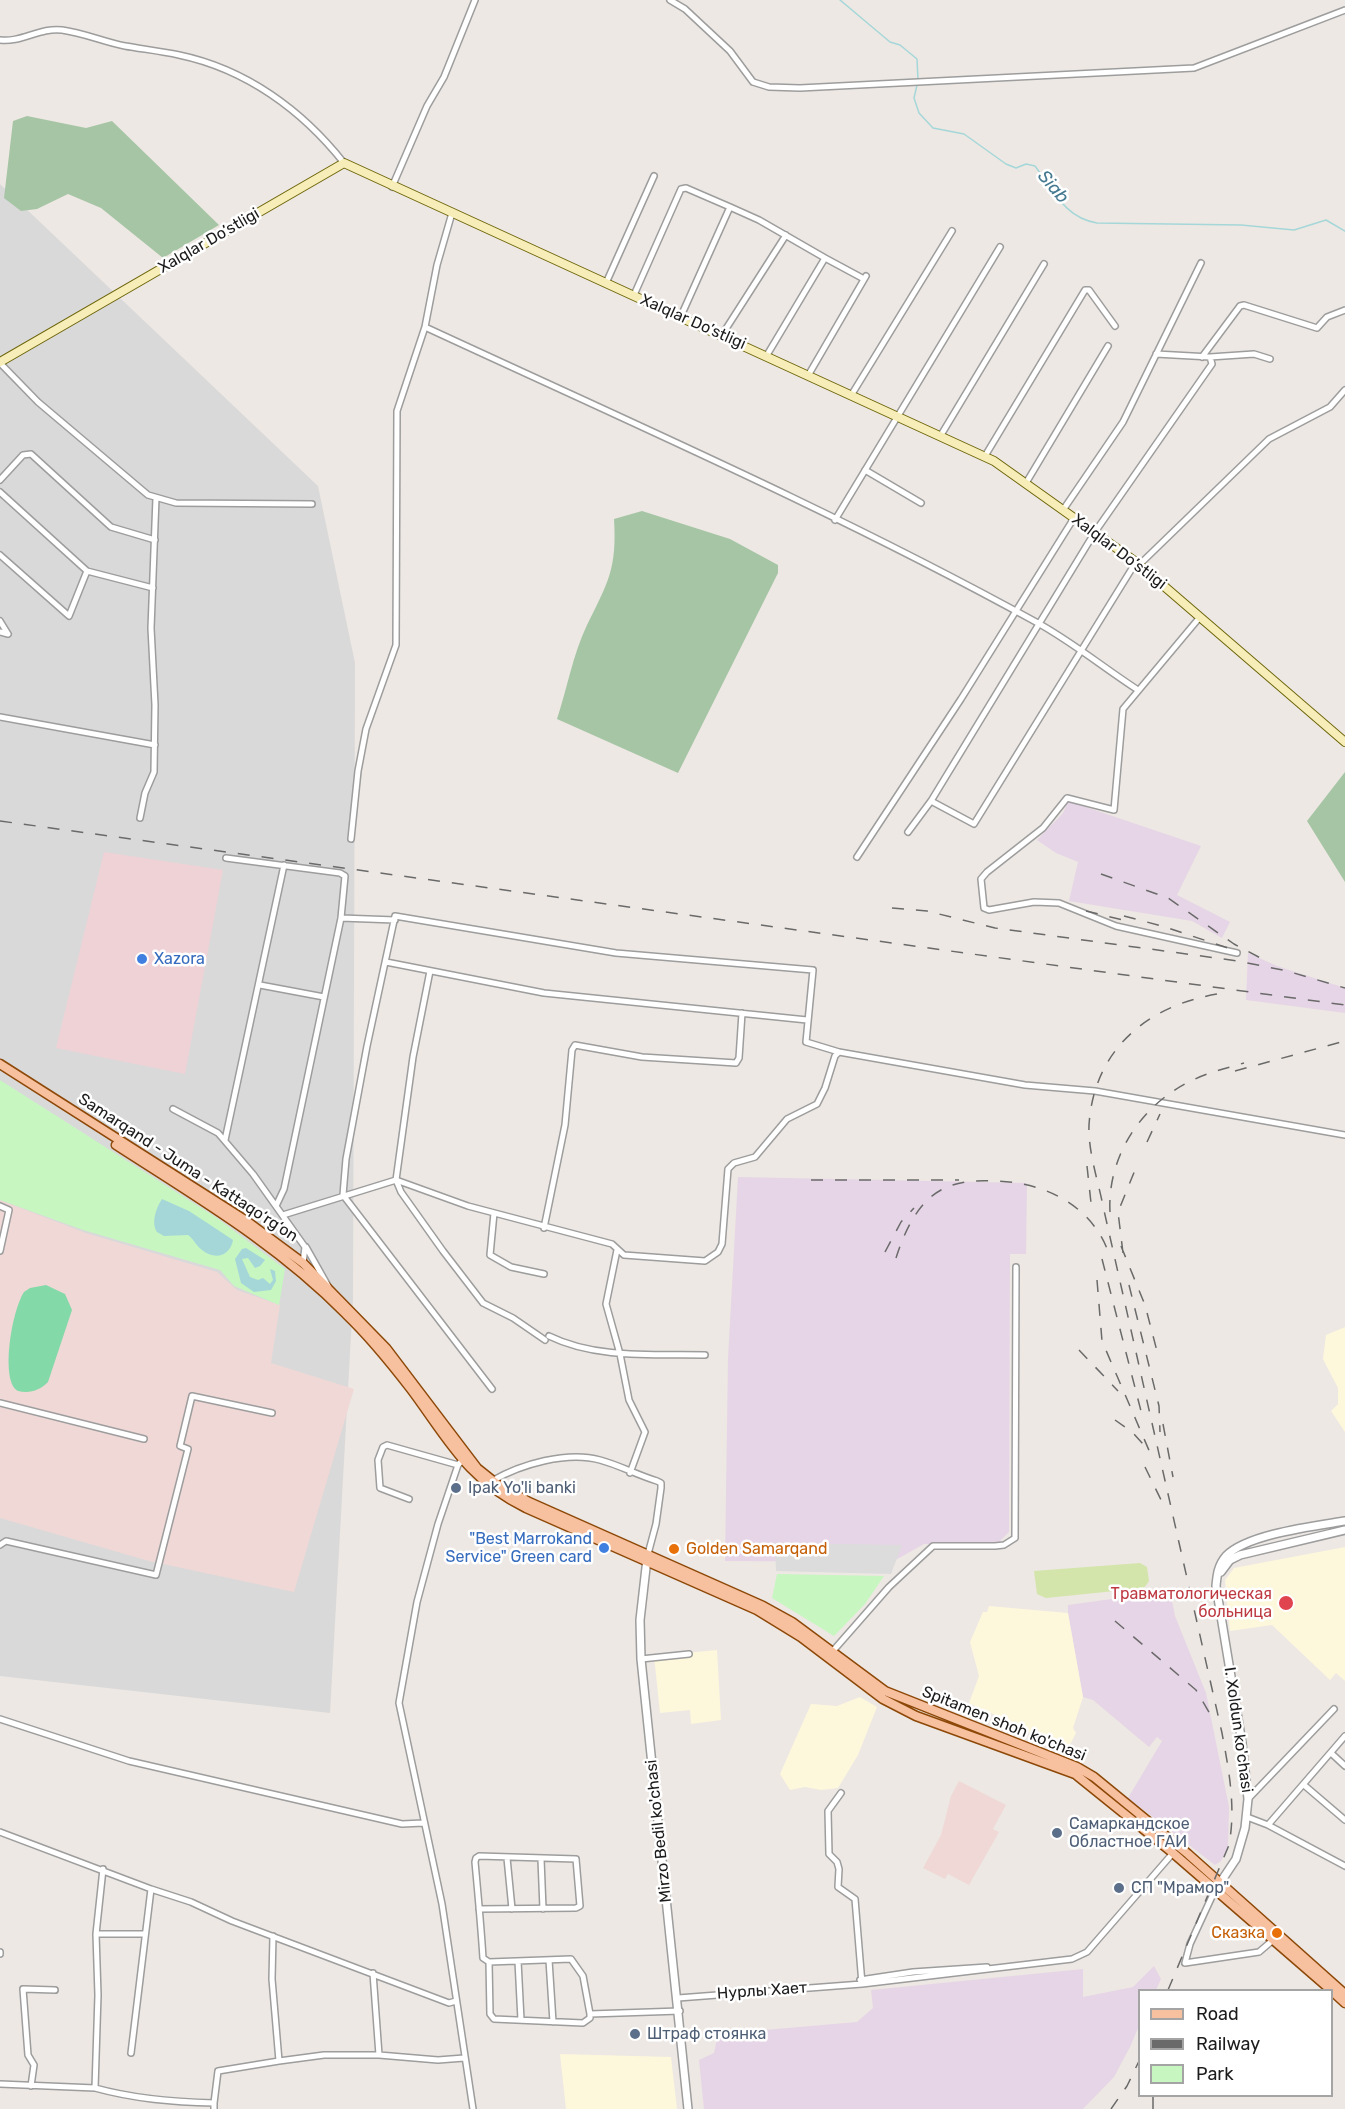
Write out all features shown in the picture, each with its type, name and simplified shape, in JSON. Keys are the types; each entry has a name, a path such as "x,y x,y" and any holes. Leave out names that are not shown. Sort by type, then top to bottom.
{"main road":[{"name":"Xalqlar Do’stligi","path":"0,363 344,163 392,187 809,374 985,456 1137,564 1345,742"},
{"name":"Samarqand - Juma - Kattaqo‘rg‘on","path":"0,1064 245,1220 302,1267 381,1351 484,1483 513,1502 647,1557"},
{"name":"Samarqand - Juma - Kattaqo‘rg‘on","path":"0,1070 249,1230 329,1287 386,1348 463,1459 492,1481 529,1502 647,1557"},
{"name":"Spitamen shoh ko'chasi","path":"647,1557 763,1606 792,1622 885,1691 910,1703 1061,1760 1094,1777 1113,1790 1329,1989"},
{"name":"Spitamen shoh ko'chasi","path":"647,1557 757,1610 801,1637 883,1699 916,1716 1075,1774 1218,1886 1345,1994"},
{"name":"Spitamen shoh ko'chasi","path":"1333,1993 1345,2003"}],"street":[{"path":"392,187 427,106 444,77 475,0"},
{"path":"670,0 685,9 730,51 753,82 769,87 800,88 1194,68 1345,10"},
{"path":"0,40 7,41 35,32 60,29 122,45 179,55 227,70 276,96 327,141 344,163"},
{"path":"606,282 654,176"},
{"path":"634,295 681,189 686,188 730,207 786,234 825,258 865,278 809,374"},
{"path":"681,316 730,207"},
{"path":"351,839 358,771 366,729 396,645 397,411 425,327 437,265 452,213"},
{"path":"852,394 952,231"},
{"path":"722,335 786,234"},
{"path":"836,520 1000,247"},
{"path":"766,355 825,258"},
{"path":"1063,510 1123,422 1201,263"},
{"path":"941,435 1044,264"},
{"path":"985,456 1085,290 1089,290 1096,298 1115,326"},
{"path":"1202,357 1240,306 1244,305 1317,328 1327,317 1345,310"},
{"path":"425,327 746,475 836,520 1038,623 1138,690"},
{"path":"1026,483 1108,346"},
{"path":"1156,354 1202,357 1254,354 1270,359"},
{"path":"908,832 931,801 1095,532 1212,364 1209,357"},
{"path":"0,363 38,402 141,489 156,498 176,503 312,504"},
{"path":"931,801 974,824 1079,651 1137,564 1269,439 1330,407 1345,390"},
{"path":"0,480 23,455 31,454 111,527 155,540"},
{"path":"865,470 921,503"},
{"path":"0,492 87,571 153,588"},
{"path":"140,818 145,793 154,772 151,628 156,498"},
{"path":"857,857 1074,518"},
{"path":"0,555 69,616 87,571"},
{"path":"1200,617 1123,709 1114,810 1067,798 1043,828 997,863 981,879 984,908 989,910 1034,902 1059,903 1116,926 1237,953"},
{"path":"0,621 8,634 0,632"},
{"path":"0,717 155,745"},
{"path":"226,858 345,876 341,918 284,1189 276,1206"},
{"path":"225,1140 284,866"},
{"path":"492,1389 343,1195 346,1159 363,1069 395,920 398,915 616,953 813,969 806,1042 839,1052 1025,1085 1095,1091 1345,1135"},
{"path":"341,918 395,920"},
{"path":"386,962 544,993 807,1020"},
{"path":"430,971 413,1057 396,1180 401,1192 442,1251 483,1303 547,1338 571,1347 620,1354 705,1355"},
{"path":"260,985 324,997"},
{"path":"544,1228 565,1125 574,1045 642,1057 736,1063 739,1058 742,1013"},
{"path":"283,1215 396,1180 544,1228 612,1244 624,1256 705,1261 713,1257 722,1244 728,1169 734,1163 755,1157 787,1119 817,1104 825,1088 835,1056 839,1052"},
{"path":"173,1109 218,1133 225,1140 283,1215 329,1287"},
{"path":"0,1206 9,1210 0,1251"},
{"path":"494,1213 490,1255 511,1267 544,1274"},
{"path":"302,1267 305,1247"},
{"path":"617,1250 606,1304 620,1354 629,1400 645,1432 630,1473"},
{"path":"832,1652 889,1587 933,1546 995,1546 1004,1545 1015,1538 1016,1267"},
{"path":"0,1545 6,1541 156,1575 188,1449 180,1446 192,1396 272,1413"},
{"path":"0,1402 144,1439"},
{"path":"409,1498 381,1489 378,1460 383,1447 387,1445 463,1459 438,1524 417,1602 399,1703 442,1904 473,2109"},
{"path":"492,1481 521,1468 574,1456 603,1460 630,1473 657,1481 661,1485 656,1524 647,1557"},
{"name":"I. Xoldun ko'chasi","path":"1218,1886 1236,1859 1247,1817 1248,1799 1216,1579 1220,1564 1232,1552 1255,1541 1345,1521"},
{"path":"1216,1579 1226,1564 1240,1555 1345,1530"},
{"name":"Mirzo Bedil ko'chasi","path":"647,1557 640,1620 641,1659 680,2010 688,2109"},
{"path":"641,1659 689,1654"},
{"path":"1248,1799 1334,1709"},
{"path":"0,1719 129,1761 402,1824 423,1823"},
{"path":"1268,1825 1345,1736"},
{"path":"1331,1754 1345,1766"},
{"path":"1304,1785 1345,1820"},
{"path":"841,1793 829,1807 829,1856 837,1862 838,1887 855,1899 862,1982"},
{"path":"1247,1817 1268,1825 1345,1866"},
{"path":"0,1832 191,1902 273,1936 449,2002 456,2001"},
{"name":"Нурлы Хает","path":"678,1998 846,1984 958,1968 1001,1968 1057,1963 1087,1952 1173,1853"},
{"path":"479,1909 543,1909 580,1906 576,1859 479,1856 476,1858 479,1909 483,1958 489,1962 571,1959 583,1976 590,2019 583,2023 491,2018 489,1962"},
{"path":"507,1858 512,1909"},
{"path":"541,1859 543,1909"},
{"path":"95,2088 98,2006 96,1934 103,1869"},
{"path":"1218,1886 1190,1944 1185,1963 1259,1952 1273,1940"},
{"path":"131,2053 143,1935 151,1889"},
{"path":"96,1934 143,1935"},
{"path":"273,1936 272,1979 279,2061"},
{"path":"549,1960 553,2022"},
{"path":"518,1961 521,2020"},
{"path":"373,1973 380,2055"},
{"path":"32,2086 34,2066 28,2053 23,1989 55,1990"},
{"path":"590,2014 680,2010"},
{"path":"0,2084 95,2088 125,2096 214,2106 218,2071 324,2055 380,2055 438,2060 464,2058"}],"shaded area":[{"path":"0,184 318,486 355,663 353,1299 330,1713 0,1676"},
{"path":"1068,801 1201,846 1177,895 1230,922 1222,938 1192,921 1069,901 1078,862 1056,853 1037,840 1063,813"},
{"name":"Xazora","path":"104,852 223,870 185,1074 56,1048"},
{"path":"1248,953 1277,966 1345,988 1345,1013 1246,1000"},
{"path":"738,1177 1027,1183 1026,1254 1010,1254 1009,1532 996,1545 924,1544 892,1562 725,1561 728,1358"},
{"path":"0,1200 86,1233 217,1272 237,1290 280,1305 271,1363 354,1389 294,1592 149,1561 0,1518"},
{"path":"1345,1327 1345,1432 1331,1411 1338,1404 1338,1388 1323,1359 1326,1335"},
{"path":"775,1543 902,1545 891,1574 776,1571"},
{"name":"Травматологическая больница","path":"1345,1547 1345,1681 1336,1673 1330,1680 1272,1625 1230,1631 1225,1580 1234,1568"},
{"path":"1170,1591 1175,1616 1206,1693 1229,1807 1228,1848 1221,1861 1215,1865 1128,1798 1162,1741 1157,1737 1149,1747 1093,1700 1083,1697 1068,1613 1068,1605"},
{"path":"989,1606 1068,1613 1083,1697 1073,1728 1076,1733 1066,1752 969,1703 979,1676 970,1642 983,1612 987,1612"},
{"path":"717,1650 721,1720 691,1724 690,1710 660,1713 654,1656"},
{"path":"860,1697 877,1707 858,1755 838,1788 821,1790 805,1787 790,1790 780,1774 811,1704 837,1706"},
{"path":"959,1781 1006,1805 993,1829 999,1832 969,1885 948,1874 945,1879 923,1868 941,1835 951,1796"},
{"path":"1154,1966 1161,1979 1156,1989 1138,1989 1138,2028 1130,2047 1114,2077 1083,2109 704,2109 699,2060 714,2053 718,2034 857,2022 873,2008 871,1990 1083,1969 1083,1997 1133,1987"},
{"path":"560,2054 671,2057 677,2109 566,2109"}],"green space":[{"path":"27,116 86,128 112,121 219,225 163,258 101,208 68,194 37,209 21,211 4,198 13,121"},
{"path":"642,511 730,539 778,565 778,573 678,773 557,719 578,648 610,575 614,551 614,519"},
{"path":"1345,772 1345,882 1307,821"},
{"path":"0,1080 217,1218 285,1269 279,1305 234,1286 220,1270 83,1230 0,1200"},
{"path":"46,1285 65,1294 72,1310 48,1382 34,1391 18,1391 10,1375 9,1361 9,1346 15,1315 24,1292 30,1288"},
{"path":"1140,1563 1147,1567 1149,1581 1144,1588 1046,1598 1037,1594 1034,1571"},
{"path":"777,1574 884,1576 865,1604 834,1636 772,1598"}],"water":[{"path":"162,1199 189,1211 233,1240 229,1250 221,1255 211,1255 200,1248 188,1235 164,1236 157,1232 154,1224 155,1216"},
{"path":"246,1248 265,1260 255,1268 248,1258 242,1259 250,1277 258,1280 263,1278 270,1284 273,1280 270,1269 275,1271 276,1281 271,1290 254,1292 241,1283 235,1259 242,1249"}],"waterway":[{"name":"Siab","path":"840,0 890,42 900,45 917,59 918,80"},
{"name":"Siab","path":"917,85 914,98 919,113 933,128 964,134 1006,164 1016,168 1026,164 1035,166 1061,202 1076,216 1086,220 1097,223 1241,225 1294,230 1326,220 1345,231"}],"railway":[{"path":"0,821 1345,1005"},
{"path":"1101,874 1168,898 1234,944 1268,962"},
{"path":"892,908 927,911 995,928 1238,961 1287,971 1345,988"},
{"path":"1086,911 1131,922"},
{"path":"1124,916 1234,950"},
{"path":"1168,1989 1229,1845 1232,1817 1231,1789 1222,1733 1094,1166 1089,1125 1093,1097 1102,1073 1115,1052 1131,1034 1151,1019 1173,1007 1197,998 1224,993"},
{"path":"1235,1071 1345,1041"},
{"path":"1110,1212 1115,1170 1122,1151 1144,1116 1176,1089 1207,1074 1244,1063"},
{"path":"1147,1142 1160,1114"},
{"path":"1087,1166 1091,1203"},
{"path":"1123,1253 1118,1212 1135,1170"},
{"path":"811,1180 959,1180"},
{"path":"896,1258 912,1219 925,1203 941,1190 967,1182 981,1181 1013,1182 1047,1191 1063,1199 1090,1220 1108,1251"},
{"path":"885,1252 901,1222 914,1208"},
{"path":"1121,1246 1145,1305 1158,1355"},
{"path":"1102,1259 1141,1411"},
{"path":"1097,1280 1102,1341 1151,1455"},
{"path":"1129,1285 1159,1406 1160,1432"},
{"path":"1079,1350 1118,1391"},
{"path":"1115,1420 1132,1432 1144,1445"},
{"path":"1163,1424 1173,1477"},
{"path":"1145,1467 1165,1508"},
{"path":"1115,1621 1196,1690 1213,1719"},
{"path":"1111,2109 1127,2086 1138,2063"},
{"path":"1153,2097 1153,2109"}],"place":[{"name":"Xazora","path":"142,959"},
{"name":"Ipak Yo'li banki","path":"456,1488"},
{"name":"\"Best Marrokand Service\" Green card","path":"604,1548"},
{"name":"Golden Samarqand","path":"674,1549"},
{"name":"Травматологическая больница","path":"1286,1603"},
{"name":"Самаркандское Областное ГАИ","path":"1057,1833"},
{"name":"СП \"Мрамор\"","path":"1119,1888"},
{"name":"Сказка","path":"1277,1933"},
{"name":"Штраф стоянка","path":"635,2034"}]}
